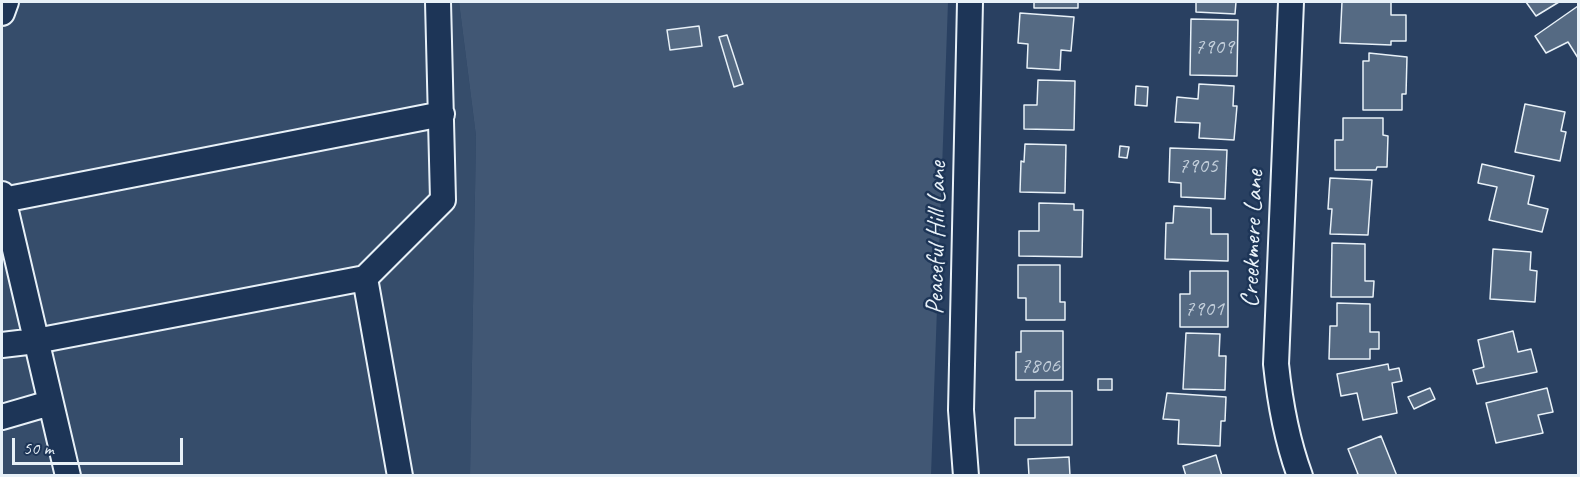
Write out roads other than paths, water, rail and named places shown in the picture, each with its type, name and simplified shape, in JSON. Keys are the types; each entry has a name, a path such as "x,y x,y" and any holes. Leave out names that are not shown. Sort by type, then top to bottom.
{"street":[{"path":"2,13 6,2"},
{"path":"2,345 36,341 365,278 442,200 438,2"},
{"name":"Peaceful Hill Lane","path":"966,476 961,410 970,2"},
{"name":"Creekmere Lane","path":"1291,2 1276,364 1281,411 1290,449 1300,476"},
{"path":"69,476 2,197 442,114"},
{"path":"365,278 400,476"},
{"path":"2,417 50,403"}]}
